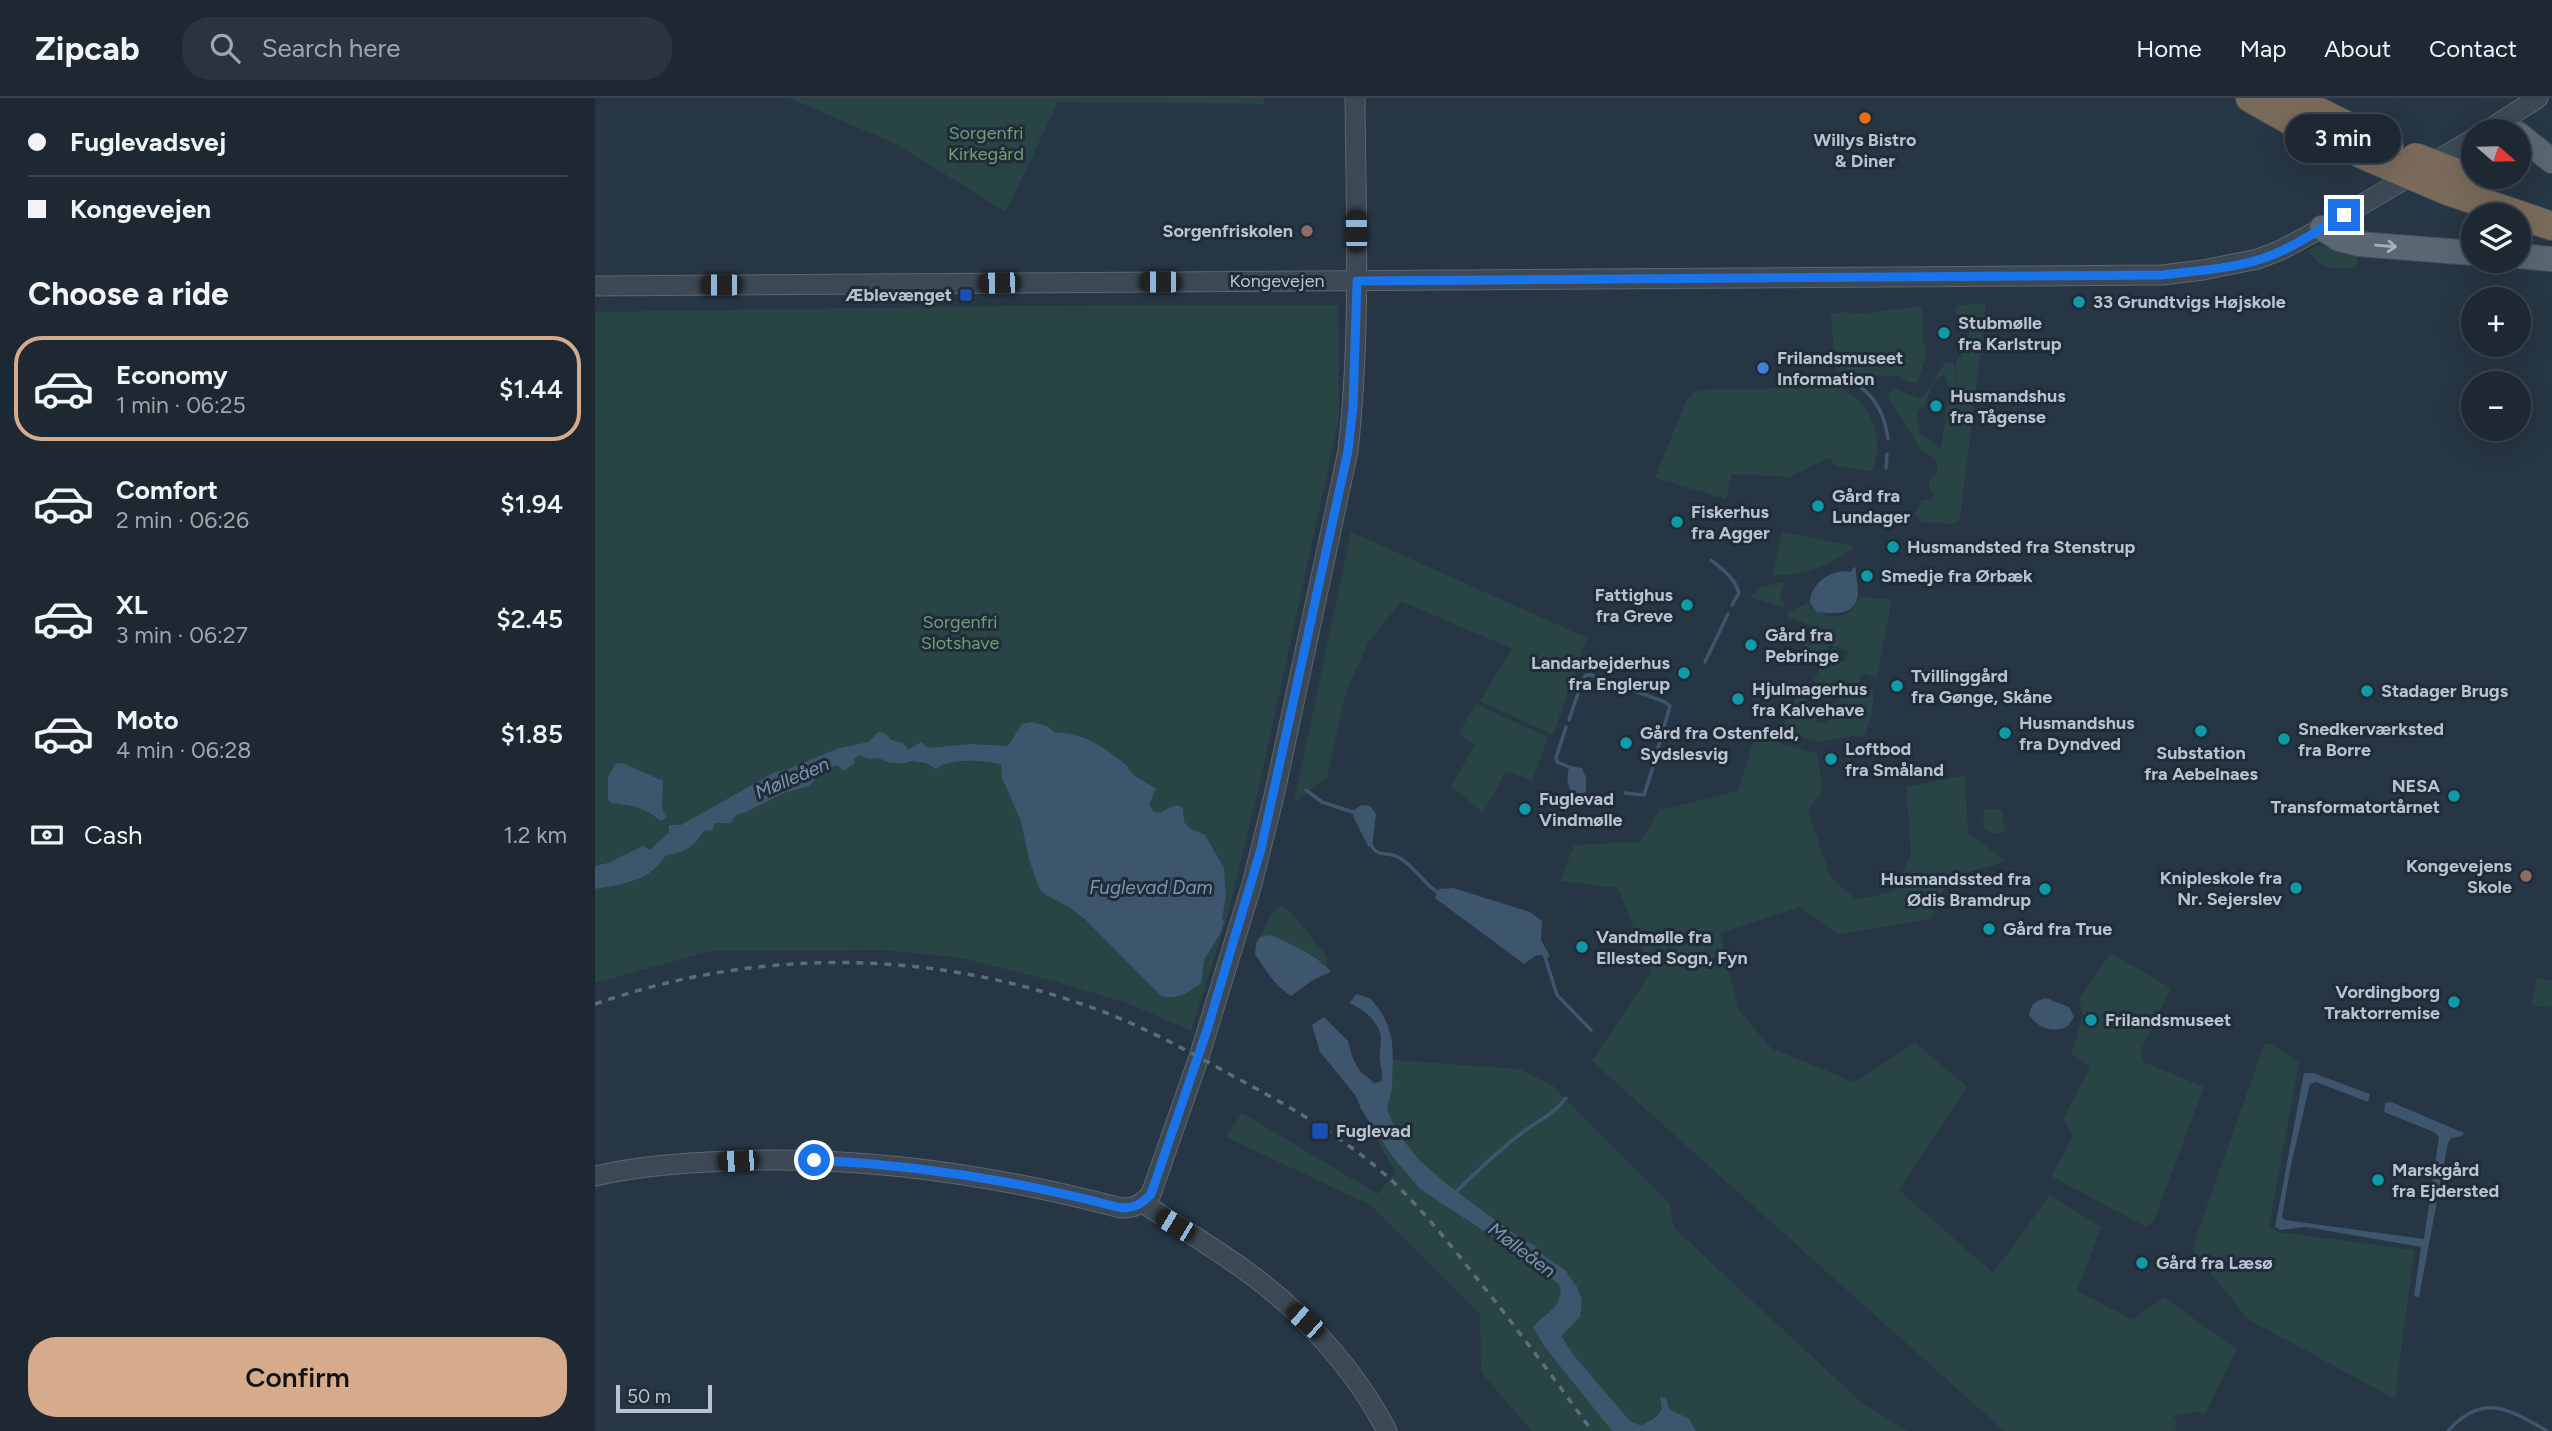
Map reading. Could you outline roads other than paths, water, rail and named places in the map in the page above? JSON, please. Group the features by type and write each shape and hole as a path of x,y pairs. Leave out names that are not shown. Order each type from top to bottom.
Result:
{"highway":[{"path":"2250,98 2291,121 2457,183 2552,226"},
{"path":"2292,98 2379,152"},
{"path":"2457,183 2552,206"}],"main road":[{"path":"2531,147 2552,161"},
{"path":"2322,228 2339,239 2359,244 2461,252"},
{"path":"2531,257 2552,259"}],"street":[{"path":"595,1176 660,1164 777,1159 879,1163 981,1177 1061,1192 1121,1208 1131,1208 1143,1203 1151,1194 1207,1030 1252,884 1274,796 1348,451 1353,407 1357,281 1355,98"},
{"path":"2516,119 2538,98"},
{"name":"Kongevejen","path":"595,286 2162,275 2258,260 2322,228 2461,146"},
{"path":"1143,1203 1249,1272 1305,1321 1334,1352 1387,1431"}],"water":[{"path":"1856,567 1858,590 1855,605 1839,613 1817,612 1810,603 1818,583 1837,572 1851,572"},
{"name":"Fuglevad Dam","path":"1031,722 1047,726 1055,733 1083,738 1125,764 1136,777 1156,789 1149,804 1154,812 1161,813 1178,805 1183,808 1184,822 1191,829 1205,835 1224,868 1224,922 1204,960 1201,983 1187,993 1173,997 1161,996 1087,921 1039,888 1029,859 1021,821 1002,778 1001,764 958,761 936,769 926,763 890,763 859,755 854,759 854,764 843,771 838,765 823,770 809,786 784,793 737,814 730,823 714,823 713,831 704,830 689,848 666,855 653,871 644,876 626,883 595,889 595,866 608,863 643,846 650,850 669,832 669,825 681,825 775,772 839,748 869,742 878,732 903,743 908,750 921,742 928,748 971,744 1008,746 1022,724"},
{"path":"623,763 663,781 662,808 666,817 661,821 643,810 608,800 608,777 615,764"},
{"path":"1570,766 1582,768 1586,778 1586,792 1581,795 1571,792 1568,782"},
{"path":"1362,805 1370,806 1376,814 1372,848 1368,846 1353,816 1355,809"},
{"path":"1453,888 1530,912 1542,921 1541,940 1550,956 1545,960 1542,955 1535,956 1524,964 1435,898 1439,889"},
{"path":"1270,935 1303,950 1331,972 1313,980 1291,996 1275,982 1255,954 1256,943 1260,937"},
{"name":"Mølleåen","path":"1357,994 1371,999 1388,1026 1393,1060 1392,1087 1387,1110 1397,1132 1419,1160 1449,1186 1520,1238 1536,1246 1540,1253 1565,1270 1582,1300 1580,1317 1561,1336 1575,1357 1630,1421 1641,1426 1656,1417 1662,1410 1660,1397 1666,1399 1669,1409 1689,1419 1696,1431 1612,1431 1544,1346 1533,1327 1556,1304 1561,1291 1559,1284 1420,1189 1393,1157 1361,1109 1356,1096 1320,1052 1312,1025 1324,1017 1348,1041 1360,1071 1374,1083 1380,1082 1380,1033 1370,1017 1349,1003"},
{"path":"2046,998 2069,1007 2074,1017 2068,1026 2047,1028 2029,1015 2034,1004"},
{"path":"2304,1073 2313,1073 2370,1094 2368,1102 2316,1082 2310,1084 2291,1165 2282,1217 2285,1220 2424,1239 2439,1137 2434,1132 2384,1112 2385,1103 2391,1102 2464,1133 2451,1138 2448,1143 2419,1297 2414,1296 2421,1247 2306,1227 2280,1230 2275,1227"}],"waterway":[{"path":"1858,385 1879,409 1888,439"},
{"path":"1886,468 1887,454"},
{"path":"1711,560 1728,574 1737,588 1739,593 1732,605"},
{"path":"1705,662 1728,614"},
{"path":"1569,720 1583,679 1586,675 1591,675 1670,706 1661,738"},
{"path":"1566,727 1556,758 1557,762 1569,767"},
{"path":"1654,761 1660,742"},
{"path":"1625,793 1644,795 1653,767"},
{"path":"1306,790 1322,802 1356,813"},
{"path":"1371,844 1379,853 1394,855 1404,861 1440,894"},
{"path":"1545,957 1557,995 1591,1030"},
{"path":"1454,1194 1502,1149 1550,1114 1566,1098"},
{"path":"2448,1431 2473,1411 2485,1408 2508,1411 2547,1431"}],"railway":[{"path":"595,1004 658,985 722,972 786,964 850,963 914,966 978,976 1041,991 1104,1012 1153,1033 1293,1109 1371,1162 1421,1211 1461,1259 1592,1431"}],"place":[{"name":"Willys Bistro & Diner","path":"1865,118"},
{"name":"Sorgenfriskolen","path":"1307,231"},
{"name":"Æblevænget","path":"966,295"},
{"name":"33 Grundtvigs Højskole","path":"2079,302"},
{"name":"Stubmølle fra Karlstrup","path":"1944,333"},
{"name":"Frilandsmuseet Information","path":"1763,368"},
{"name":"Husmandshus fra Tågense","path":"1936,406"},
{"name":"Gård fra Lundager","path":"1818,506"},
{"name":"Fiskerhus fra Agger","path":"1677,522"},
{"name":"Husmandsted fra Stenstrup","path":"1893,547"},
{"name":"Smedje fra Ørbæk","path":"1867,576"},
{"name":"Fattighus fra Greve","path":"1687,605"},
{"name":"Gård fra Pebringe","path":"1751,645"},
{"name":"Landarbejderhus fra Englerup","path":"1684,673"},
{"name":"Tvillinggård fra Gønge, Skåne","path":"1897,686"},
{"name":"Stadager Brugs","path":"2367,691"},
{"name":"Hjulmagerhus fra Kalvehave","path":"1738,699"},
{"name":"Substation fra Aebelnaes","path":"2201,731"},
{"name":"Husmandshus fra Dyndved","path":"2005,733"},
{"name":"Snedkerværksted fra Borre","path":"2284,739"},
{"name":"Gård fra Ostenfeld, Sydslesvig","path":"1626,743"},
{"name":"Loftbod fra Småland","path":"1831,759"},
{"name":"NESA Transformatortårnet","path":"2454,796"},
{"name":"Fuglevad Vindmølle","path":"1525,809"},
{"name":"Kongevejens Skole","path":"2526,876"},
{"name":"Knipleskole fra Nr. Sejerslev","path":"2296,888"},
{"name":"Husmandssted fra Ødis Bramdrup","path":"2045,889"},
{"name":"Gård fra True","path":"1989,929"},
{"name":"Vandmølle fra Ellested Sogn, Fyn","path":"1582,947"},
{"name":"Vordingborg Traktorremise","path":"2454,1002"},
{"name":"Frilandsmuseet","path":"2091,1020"},
{"name":"Fuglevad","path":"1320,1131"},
{"name":"Marskgård fra Ejdersted","path":"2378,1180"},
{"name":"Gård fra Læsø","path":"2142,1263"}],"park label":[{"name":"Sorgenfri Kirkegård","path":"986,143"},
{"name":"Sorgenfri Slotshave","path":"960,632"}]}
